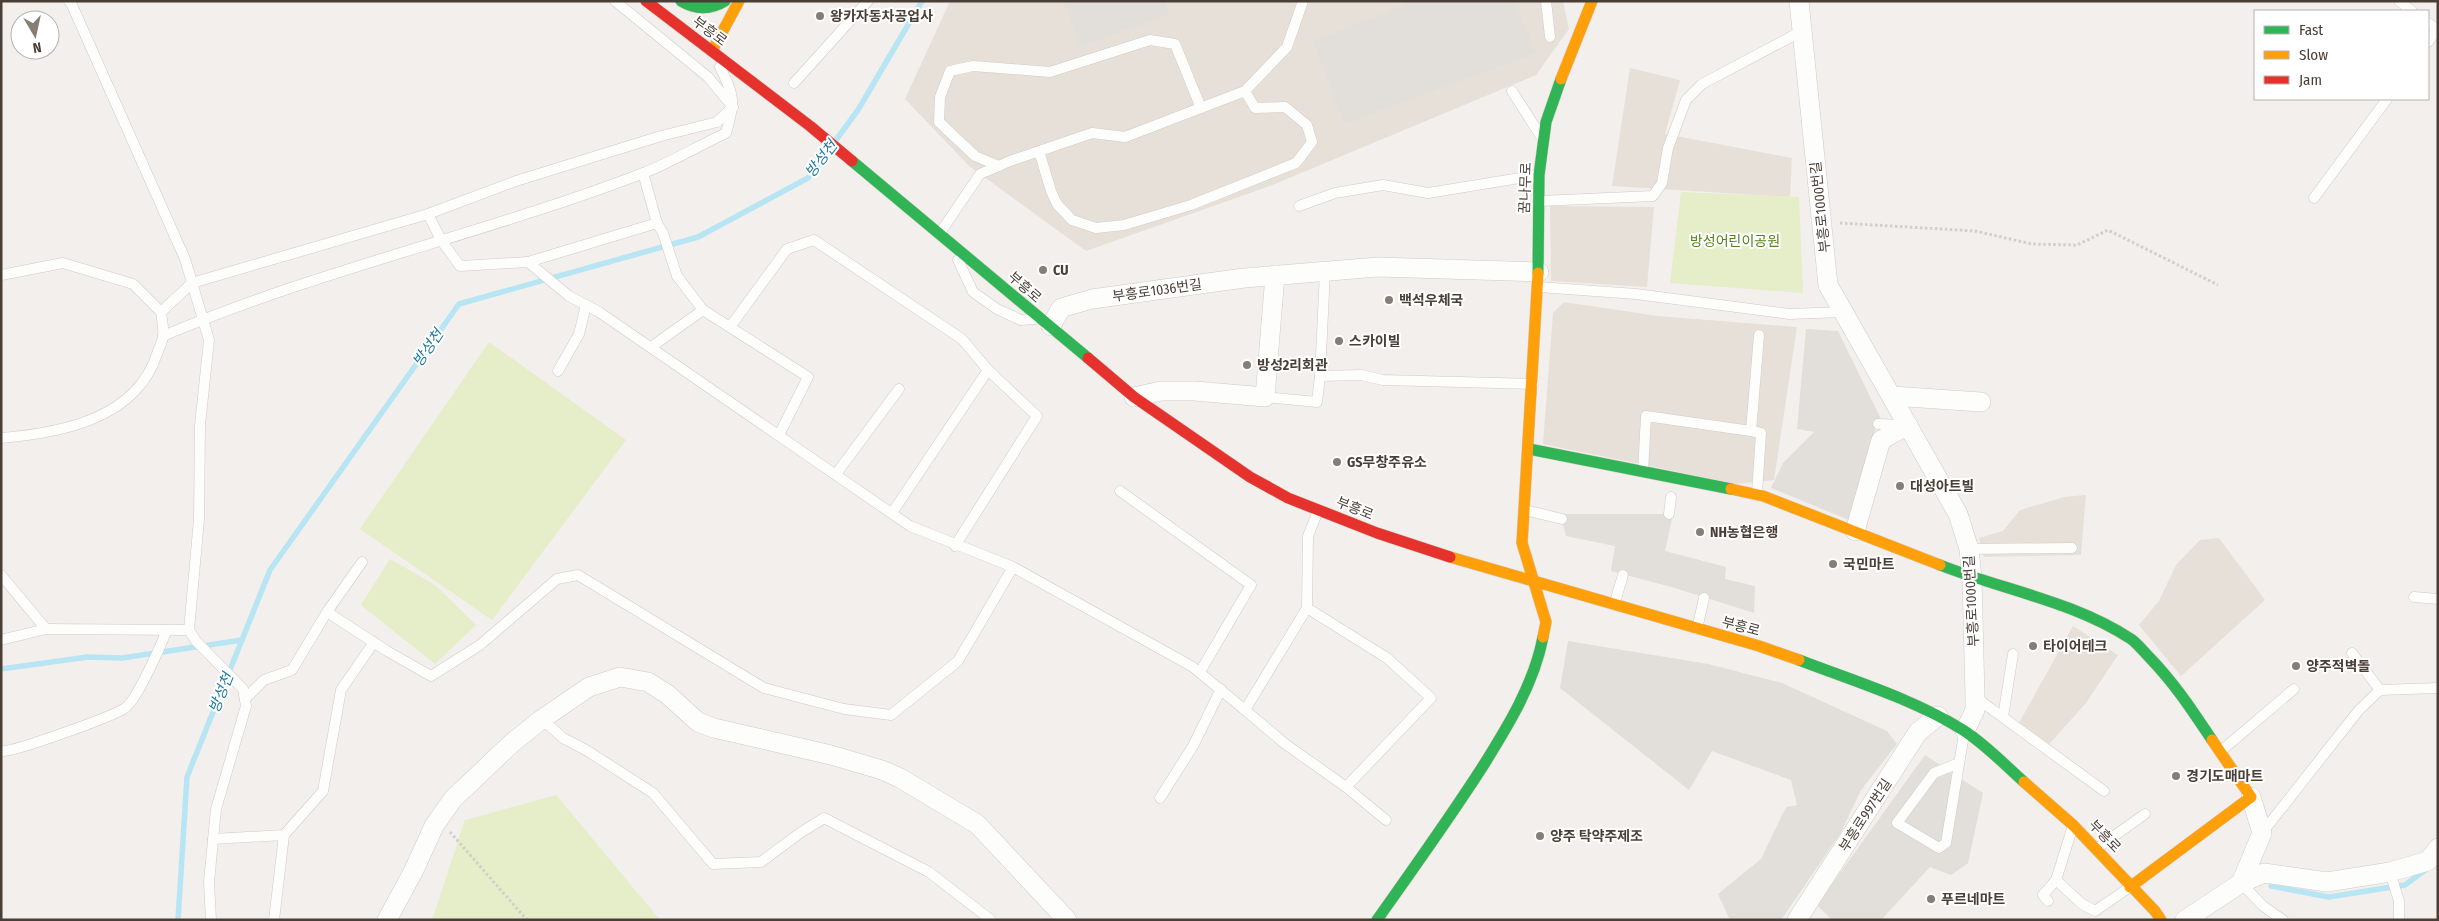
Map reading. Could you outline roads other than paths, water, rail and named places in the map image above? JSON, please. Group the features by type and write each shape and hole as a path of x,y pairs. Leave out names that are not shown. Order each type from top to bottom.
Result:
{"street":[{"name":"부흥로","path":"646,1 810,126 950,241 1134,397 1250,477 1288,498 1422,549 1613,606 1759,646 1895,696 1938,716 1965,731 2073,825 2130,887 2156,912 2161,920"},
{"path":"681,1 698,8 710,9 725,1"},
{"path":"712,51 739,1"},
{"name":"꿈나무로","path":"1377,920 1467,791 1529,686 1540,654 1546,622 1536,582 1522,542 1534,384 1539,175 1546,122 1592,1"},
{"name":"부흥로1000번길","path":"1799,1 1828,285 1958,514 1969,549 1972,578 1976,697 1975,710 1965,731"},
{"name":"부흥로1036번길","path":"1045,322 1061,308 1092,299 1275,275 1378,267 1538,279"},
{"path":"1134,397 1161,391 1195,391 1265,397 1275,275"},
{"path":"1892,396 1981,402"},
{"path":"1855,531 1866,474 1881,440 1908,425"},
{"path":"1529,449 1757,494 1972,578 2002,585 2080,612 2132,640 2174,683 2251,797 2262,833 2242,883"},
{"path":"387,920 439,819 453,799 512,743 542,719 589,687 620,677 648,682 667,694 698,722 706,725 882,770 900,778 977,824 1067,920"},
{"name":"부흥로997번길","path":"1797,920 1918,732 1938,716"},
{"path":"2130,887 2251,797"},
{"path":"2184,920 2242,883 2264,873 2327,882 2390,872 2428,861 2438,848"}],"lane":[{"path":"69,1 181,250 209,340 200,425 198,520 189,630 196,641 238,682 243,689 246,706 216,809 209,882 211,920"},
{"path":"615,1 708,77 734,107"},
{"path":"794,83 868,1"},
{"path":"940,233 980,174 1092,133 1125,137 1245,91 1287,47 1303,1"},
{"path":"1546,1 1550,38"},
{"path":"2399,1 2411,10"},
{"path":"2429,41 2437,29"},
{"path":"1539,201 1653,196 1662,183 1668,148 1686,100 1702,84 1802,31"},
{"path":"1000,166 975,156 939,122 940,97 950,72 973,66 1050,72 1150,40 1175,44 1201,108"},
{"path":"163,336 203,319 399,252 441,240 643,173 726,133 734,107 732,90 712,51"},
{"path":"1039,151 1051,191 1057,204 1072,220 1096,228 1124,225 1191,205 1296,163 1312,142 1307,125 1286,107 1255,108 1245,91"},
{"path":"1512,91 1526,115 1544,139"},
{"path":"2314,198 2386,100"},
{"path":"161,312 192,283 428,214 516,182 661,136 717,122 734,107"},
{"path":"643,173 656,223 663,233 677,276 703,310 808,377 779,435"},
{"path":"1299,206 1335,193 1383,185 1428,194 1539,175"},
{"path":"428,214 441,240 460,266 528,262 656,223"},
{"path":"730,327 786,249 814,240 962,339 988,370 1037,416 955,546"},
{"path":"950,241 973,292 997,309 1021,320 1045,322"},
{"path":"528,262 568,296 651,347 910,526 955,546 1012,567 1200,672 1284,743 1346,787 1386,820"},
{"path":"1,275 63,263 133,284 161,312 163,336 152,371 126,402 88,422 40,435 1,438"},
{"path":"1265,397 1317,402 1320,376 1324,271"},
{"path":"1538,279 1789,314 1844,312"},
{"path":"558,371 579,334 586,306"},
{"path":"651,347 703,310"},
{"path":"1751,431 1759,335"},
{"path":"892,513 988,370"},
{"path":"1320,376 1362,375 1383,380 1534,384"},
{"path":"836,474 899,389"},
{"path":"1643,472 1646,416 1751,431 1761,433 1757,494"},
{"path":"1878,424 1908,425"},
{"path":"1120,491 1251,585 1200,672"},
{"path":"1669,514 1671,497"},
{"path":"1245,710 1307,608 1308,536 1319,510"},
{"path":"1525,510 1562,519"},
{"path":"1969,549 2072,548"},
{"path":"245,699 264,680 292,670 327,612 362,562"},
{"path":"327,612 431,676 480,646 557,579 578,575 764,688 844,709 891,715 958,660 1012,567"},
{"path":"1,575 46,629"},
{"path":"1613,606 1623,575"},
{"path":"2414,597 2438,599"},
{"path":"1697,630 1704,598"},
{"path":"1307,608 1387,658 1431,698 1346,787"},
{"path":"1,640 46,629 189,630"},
{"path":"1,751 48,739 126,708 153,661 167,630"},
{"path":"274,920 284,835 323,791 341,690 374,642"},
{"path":"2352,653 2380,690"},
{"path":"2003,717 2014,654"},
{"path":"2262,833 2359,710 2380,690 2438,688"},
{"path":"2220,752 2294,689"},
{"path":"1160,798 1193,746 1221,690"},
{"path":"1976,697 2104,791"},
{"path":"542,719 563,738 586,750 653,793 714,864 761,862 824,818 929,872 991,920"},
{"path":"1959,763 1934,773 1897,823 1939,848 1946,842 1965,731"},
{"path":"2095,850 2145,814"},
{"path":"2048,901 2043,895 2056,880 2073,825"},
{"path":"213,839 284,835"},
{"path":"2390,872 2399,901 2399,920"},
{"path":"2056,880 2092,915 2130,887"},
{"path":"2242,883 2263,906 2283,920"}],"waterway":[{"name":"방성천","path":"836,140 858,110 922,1"},
{"name":"방성천","path":"178,920 187,777 270,570 459,304 698,237 808,178 828,151"},
{"path":"1,669 88,657 122,658 242,640"},
{"path":"2271,886 2329,897 2405,885 2428,868"}],"place":[{"name":"왕카자동차공업사","path":"820,16"},
{"name":"CU","path":"1043,270"},
{"name":"백석우체국","path":"1389,300"},
{"name":"스카이빌","path":"1339,341"},
{"name":"방성2리회관","path":"1247,365"},
{"name":"GS무창주유소","path":"1337,462"},
{"name":"대성아트빌","path":"1900,486"},
{"name":"NH농협은행","path":"1700,532"},
{"name":"국민마트","path":"1833,564"},
{"name":"타이어테크","path":"2033,646"},
{"name":"양주적벽돌","path":"2296,666"},
{"name":"경기도매마트","path":"2176,776"},
{"name":"양주 탁약주제조","path":"1540,836"},
{"name":"푸르네마트","path":"1931,899"}],"park label":[{"name":"방성어린이공원","path":"1735,241"}]}
